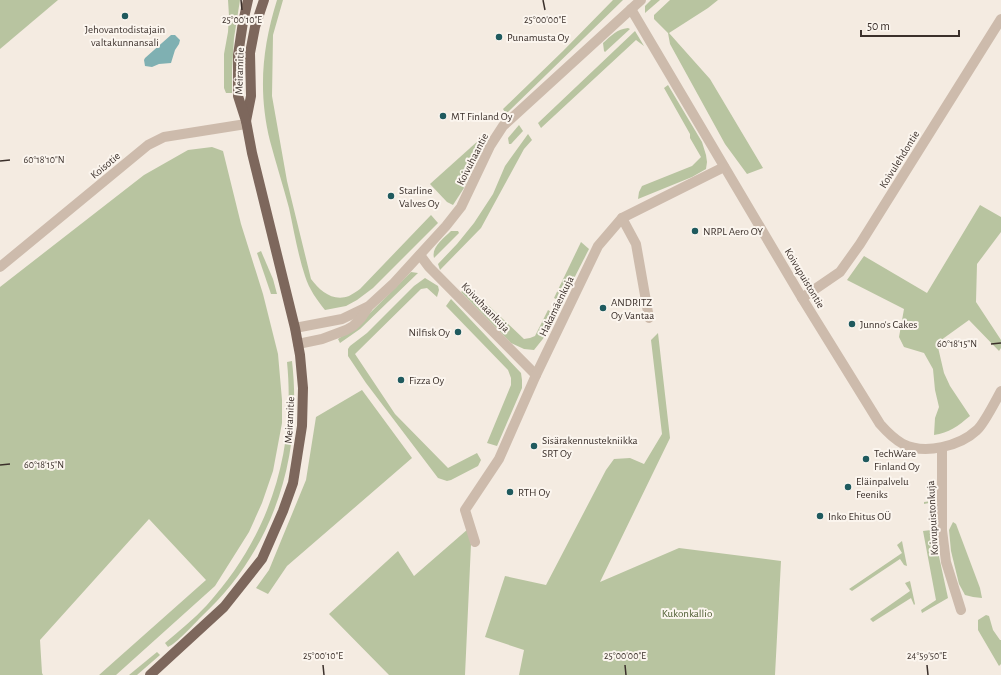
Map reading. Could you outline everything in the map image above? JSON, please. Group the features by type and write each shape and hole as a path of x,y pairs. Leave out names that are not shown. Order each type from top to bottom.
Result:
{"main road":[{"name":"Meiramitie","path":"150,675 224,608 262,559 283,511 293,483 298,454 302,426 303,388 296,328 252,153 246,122 238,96 238,55 248,0"},
{"name":"Meiramitie","path":"246,122 251,96 250,53 255,27 264,0"}],"street":[{"name":"Koivuhaantie","path":"298,344 322,339 346,330 353,326 361,318 369,306 393,284 420,255 461,207 490,146 503,126 641,0"},
{"name":"Koivupuistontie","path":"631,9 802,298 880,424 892,437 904,445 922,450 942,448 960,441 978,430 1001,391"},
{"name":"Koivulehdontie","path":"802,298 840,272 856,250 1001,19"},
{"name":"Koisotie","path":"0,267 148,145 164,137 246,122"},
{"name":"Hakamäenkuja","path":"475,542 465,510 499,459 536,375 598,246 622,218 724,167"},
{"path":"622,218 636,244 649,318"},
{"name":"Koivuhaankuja","path":"420,255 429,267 536,375"},
{"name":"Koivuhaantie","path":"296,328 342,319 369,306"},
{"name":"Koivupuistonkuja","path":"942,448 943,538 946,562 962,610"}],"green space":[{"path":"0,0 58,0 0,49"},
{"path":"228,0 240,0 234,38 232,93 226,93 224,88 224,54 229,16"},
{"path":"277,0 283,0 273,35 272,96 287,181 311,279 318,288 327,294 338,298 349,296 360,289 431,215 438,223 373,288 346,306 325,310 314,294 305,276 289,208 266,123 263,70 268,35"},
{"path":"613,0 623,0 506,114 503,109"},
{"path":"651,0 660,0 645,13 645,6"},
{"path":"670,0 718,0 669,33 710,79 763,168 747,174 725,144 670,44 668,33 654,19 654,15"},
{"path":"628,28 630,29 605,52 604,51 603,43 617,31"},
{"path":"635,31 644,46 636,40 541,128 538,123"},
{"path":"668,85 702,142 706,155 706,169 692,177 638,199 642,186 692,166 701,157 664,88"},
{"path":"519,125 523,131 511,144 509,144 508,138"},
{"path":"528,134 532,140 524,149 481,228 440,270 438,264 474,223 493,194 505,166"},
{"path":"479,140 483,145 464,188 453,205 447,202 430,184"},
{"path":"212,147 223,151 241,224 263,294 278,354 282,400 282,423 273,471 262,503 249,532 215,586 116,675 99,675 206,580 149,519 40,640 43,675 0,675 0,287 144,175 188,150"},
{"path":"980,205 1001,217 1001,232 977,264 976,302 1001,340 1001,348 999,351 969,320 937,343 944,373 950,386 970,416 944,433 934,435 935,418 939,407 935,390 933,369 924,353 904,347 899,337 904,309 847,280 864,256 927,293"},
{"path":"451,231 458,231 459,233 434,258 434,250 436,246"},
{"path":"581,242 589,249 562,302 554,298"},
{"path":"261,251 273,279 277,294 271,294 257,253"},
{"path":"411,272 418,273 360,329 340,343 338,339 356,327"},
{"path":"425,278 438,286 439,290 437,297 427,288 421,289 355,354 395,414 448,468 477,453 481,460 478,466 447,481 438,478 366,383 348,356 348,349 350,346 367,333 414,286"},
{"path":"466,287 485,306 487,304 524,339 535,336 548,310 556,315 546,335 534,350 524,349 511,343 461,292"},
{"path":"451,299 521,373 522,388 497,446 487,443 511,385 511,378 508,370 446,306"},
{"name":"Kukonkallio","path":"658,333 670,438 600,582 679,548 781,561 775,675 519,675 524,650 485,637 505,576 546,585 606,470 614,459 630,458 644,464 662,434 651,340"},
{"path":"292,361 294,397 293,432 287,467 278,500 264,532 247,563 226,591 185,634 168,647 165,643 207,605 229,579 247,551 262,522 274,492 282,461 287,428 289,395 287,362"},
{"path":"362,390 412,458 287,566 268,594 256,588 269,570 306,480 316,417"},
{"path":"932,501 935,538 948,598 922,613 921,610 936,600 923,531 931,530 929,503 924,504 924,502"},
{"path":"953,522 956,524 980,588 982,598 965,595 959,584 951,551 949,530"},
{"path":"468,529 471,544 465,675 389,675 329,614 398,551 414,576"},
{"path":"902,541 907,566 904,565 900,559 852,591 849,589 902,553 897,545"},
{"path":"910,581 915,604 914,605 911,598 873,622 870,619 910,591 905,583"},
{"path":"986,615 989,616 993,630 1001,640 1001,664 999,666 978,630 978,620"},
{"path":"157,652 160,655 137,675 129,675"}],"water":[{"path":"171,35 175,35 180,40 171,63 159,64 152,67 145,66 145,58"}],"place":[{"name":"Jehovantodistajain valtakunnansali","path":"125,16"},
{"name":"Punamusta Oy","path":"499,37"},
{"name":"MT Finland Oy","path":"443,116"},
{"name":"Starline Valves Oy","path":"391,196"},
{"name":"NRPL Aero OY","path":"695,231"},
{"name":"ANDRITZ Oy Vantaa","path":"603,308"},
{"name":"Junno's Cakes","path":"852,324"},
{"name":"Nilfisk Oy","path":"458,332"},
{"name":"Fizza Oy","path":"401,380"},
{"name":"Sisärakennustekniikka SRT Oy","path":"534,446"},
{"name":"TechWare Finland Oy","path":"866,459"},
{"name":"Eläinpalvelu Feeniks","path":"848,487"},
{"name":"RTH Oy","path":"510,492"},
{"name":"Inko Ehitus OÜ","path":"820,516"}]}
